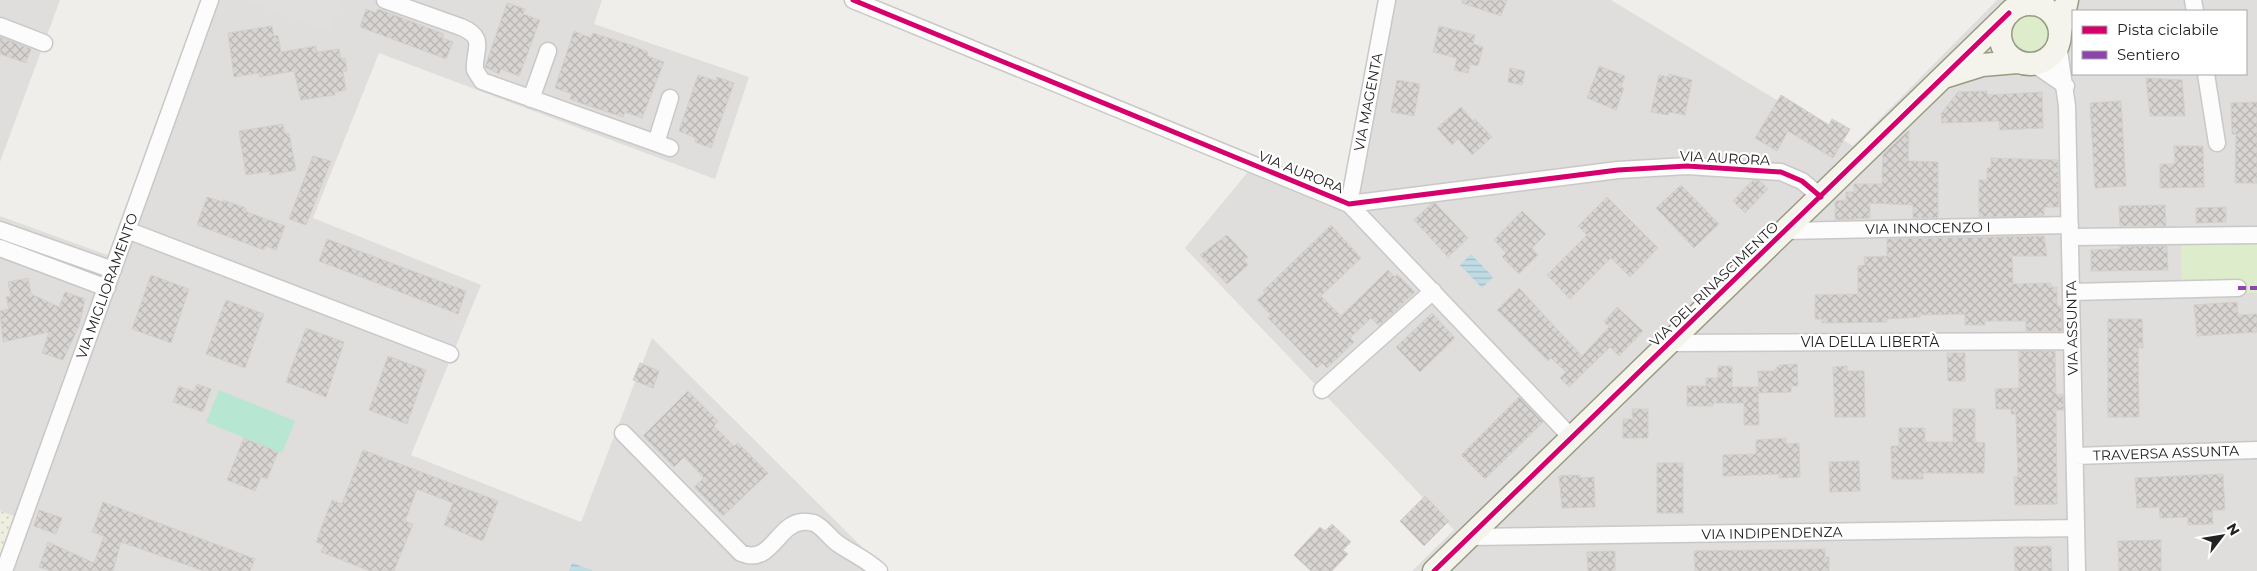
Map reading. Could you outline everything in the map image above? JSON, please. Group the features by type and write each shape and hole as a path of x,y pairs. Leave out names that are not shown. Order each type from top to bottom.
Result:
{"street":[{"name":"VIA MIGLIORAMENTO","path":"4,571 210,0"},
{"path":"385,0 468,30 474,36 478,45 474,65 479,78 531,99 663,145 670,98"},
{"name":"VIA AURORA","path":"853,0 1349,204 1618,170 1687,166 1781,172 1802,181 1821,197"},
{"name":"VIA MAGENTA","path":"1349,204 1387,0"},
{"path":"2025,63 2047,59 2059,38 2067,0"},
{"path":"2059,38 2055,18 2045,8 2031,4 2017,7 2002,23 2000,40 2008,55 2066,86"},
{"name":"VIA DEL RINASCIMENTO","path":"1434,571 1821,197 1939,80 2017,7"},
{"path":"0,26 44,43"},
{"name":"VIA ASSUNTA","path":"2059,38 2066,86 2077,571"},
{"path":"531,99 548,51"},
{"name":"VIA DEL RINASCIMENTO","path":"1939,80 1982,65 2025,63"},
{"path":"2206,75 2217,143"},
{"path":"1349,204 1571,437"},
{"path":"0,230 113,270"},
{"path":"127,230 450,354"},
{"name":"VIA INNOCENZO I","path":"1786,231 2070,231 2257,235"},
{"path":"0,248 107,288"},
{"path":"2071,292 2238,288"},
{"path":"1322,390 1433,291"},
{"name":"VIA DELLA LIBERTÀ","path":"1668,343 2072,340"},
{"path":"623,433 742,553 752,556 762,553 793,525 808,522 819,526 838,543 865,559 879,571"},
{"name":"TRAVERSA ASSUNTA","path":"2075,456 2257,450"},
{"name":"VIA INDIPENDENZA","path":"1469,537 2076,528"}],"shaded area":[{"path":"0,0 60,0 0,162"},
{"path":"203,0 602,0 594,24 749,77 715,179 379,53 313,218 481,285 411,455 581,522 652,338 875,560 864,571 0,571 0,216 110,256"},
{"path":"244,0 341,0 330,31"},
{"path":"1380,0 1611,0 1853,146 1997,0 2257,0 2257,571 1412,571 1454,530 1185,248 1257,161 1343,196"}],"green space":[{"path":"2031,15 2038,16 2044,20 2048,26 2048,40 2044,46 2038,50 2031,51 2024,50 2018,46 2014,40 2013,33 2014,26 2018,20 2024,16"},
{"path":"2257,242 2257,293 2182,294 2181,244"},
{"path":"219,390 295,421 282,453 206,422"},
{"path":"0,511 16,517 0,561"}],"water":[{"path":"1471,254 1493,277 1482,288 1460,265"},
{"path":"572,563 592,570 592,571 569,571"}],"building":[{"path":"1462,0 1507,0 1501,16 1462,3"},
{"path":"507,3 525,9 523,14 540,20 519,76 501,69 499,74 485,67"},
{"path":"366,9 376,13 378,9 444,34 442,38 453,42 446,59 360,27"},
{"path":"272,26 274,36 278,35 281,52 316,46 317,52 339,49 341,59 345,58 347,71 343,72 346,90 335,92 335,95 301,100 294,71 259,77 259,73 234,77 228,33"},
{"path":"1439,26 1475,35 1473,44 1483,47 1478,66 1470,64 1468,73 1454,70 1457,58 1433,52"},
{"path":"574,31 591,38 593,33 631,45 648,52 647,56 664,62 642,118 625,112 623,117 586,105 570,99 572,94 555,88"},
{"path":"0,37 31,49 26,63 0,54"},
{"path":"1599,66 1625,76 1621,87 1624,88 1616,110 1587,98"},
{"path":"1510,68 1525,71 1522,85 1508,82"},
{"path":"1669,74 1692,80 1685,115 1669,112 1668,115 1651,112 1659,75 1668,77"},
{"path":"698,75 716,81 717,77 734,83 711,148 695,142 696,138 679,131"},
{"path":"2146,78 2182,80 2185,116 2150,116"},
{"path":"1397,80 1420,84 1414,116 1391,112"},
{"path":"1987,91 1987,95 2042,92 2043,128 2000,130 1999,121 1942,123 1941,114 1958,92"},
{"path":"1781,95 1829,125 1832,119 1850,129 1833,158 1788,131 1777,151 1755,138"},
{"path":"2121,101 2126,186 2095,188 2090,103"},
{"path":"2257,102 2257,183 2235,183 2236,134 2232,134 2231,103"},
{"path":"1461,107 1473,121 1475,119 1492,137 1472,155 1458,139 1452,145 1437,128"},
{"path":"283,124 285,134 289,133 296,170 270,175 270,171 246,175 239,131"},
{"path":"1909,130 1908,161 1938,162 1938,218 1913,218 1913,205 1870,203 1870,218 1835,220 1835,201 1846,200 1846,192 1854,192 1854,184 1882,184 1883,154"},
{"path":"2174,146 2203,146 2204,187 2160,188 2160,164 2175,164"},
{"path":"313,156 331,161 306,225 289,219"},
{"path":"1991,158 2058,160 2059,207 2044,207 2044,216 1979,217 1979,180 1987,180 1987,168 1991,168"},
{"path":"1753,180 1760,181 1768,189 1745,213 1733,201"},
{"path":"1681,185 1719,224 1694,248 1656,208"},
{"path":"207,197 246,208 245,211 285,226 276,250 266,246 264,250 197,225"},
{"path":"1607,197 1658,248 1630,277 1611,258 1570,299 1547,275 1587,235 1578,226"},
{"path":"1435,203 1468,238 1448,257 1414,220 1431,204"},
{"path":"2165,205 2166,226 2120,226 2119,206"},
{"path":"2226,207 2226,222 2196,223 2196,208"},
{"path":"1522,211 1546,234 1532,248 1538,255 1519,274 1502,257 1506,253 1494,240"},
{"path":"1331,225 1361,258 1321,296 1341,316 1388,270 1395,277 1397,274 1415,292 1379,326 1371,318 1350,338 1354,342 1327,368 1322,363 1317,368 1268,318 1271,315 1257,300 1265,293 1263,291"},
{"path":"1227,235 1248,257 1244,260 1248,265 1227,284 1200,255"},
{"path":"2044,236 2047,256 2012,256 2013,284 2051,283 2051,287 2057,287 2057,306 2061,306 2062,331 2026,331 2026,321 1985,321 1985,325 1965,325 1965,314 1920,315 1920,317 1887,319 1887,322 1822,323 1822,319 1815,319 1815,295 1858,294 1858,266 1865,265 1864,257 1887,256 1887,239"},
{"path":"327,239 466,291 458,314 319,261"},
{"path":"2120,246 2167,246 2168,270 2091,271 2091,250 2120,249"},
{"path":"151,275 189,289 171,343 132,329"},
{"path":"28,278 31,294 59,307 65,292 85,299 79,326 63,360 42,353 49,332 3,342 0,311 9,309 6,297 11,296 8,282"},
{"path":"1519,288 1582,356 1609,327 1604,322 1617,307 1643,331 1619,356 1610,347 1569,387 1560,378 1566,372 1551,358 1548,361 1497,310"},
{"path":"226,300 264,314 245,368 206,354"},
{"path":"2237,302 2238,315 2257,314 2257,332 2197,336 2194,305"},
{"path":"1432,313 1455,338 1420,372 1396,347"},
{"path":"2108,319 2142,319 2143,348 2138,348 2139,417 2108,417"},
{"path":"306,328 344,342 326,397 286,382"},
{"path":"2019,351 2055,351 2056,395 2063,394 2064,410 2056,410 2057,504 2015,505 2014,477 2018,477 2016,414 2011,414 2011,409 1996,409 1995,389 2019,388"},
{"path":"1947,353 1965,353 1965,381 1948,381"},
{"path":"388,356 426,370 407,424 369,410"},
{"path":"640,363 659,371 653,388 633,380"},
{"path":"1797,364 1798,386 1791,386 1791,392 1759,393 1758,371 1774,371 1779,365"},
{"path":"1718,366 1732,366 1732,387 1758,387 1759,425 1744,425 1744,403 1713,403 1713,406 1687,406 1687,386 1706,386 1706,378 1718,378"},
{"path":"1847,366 1847,371 1864,371 1865,417 1835,417 1833,367"},
{"path":"197,384 211,389 203,412 173,402 179,386 194,392"},
{"path":"688,391 718,421 714,426 734,446 738,443 768,473 723,516 694,487 704,478 684,457 674,467 643,436"},
{"path":"1519,397 1543,422 1485,479 1461,455"},
{"path":"1632,409 1648,409 1648,438 1623,438 1623,419 1633,419"},
{"path":"1953,409 1975,409 1975,442 1985,443 1984,473 1923,473 1923,479 1892,479 1891,446 1899,446 1899,428 1925,428 1925,442 1953,442"},
{"path":"244,438 278,452 267,479 261,477 255,491 227,480"},
{"path":"1786,438 1786,444 1799,443 1800,477 1779,478 1779,474 1723,476 1723,455 1756,454 1756,440"},
{"path":"363,450 498,501 483,541 444,525 453,503 417,489 405,521 413,524 394,571 370,571 321,552 324,545 316,542 332,500 342,504"},
{"path":"1859,461 1860,491 1830,492 1829,462"},
{"path":"1657,463 1683,463 1683,513 1657,513"},
{"path":"2223,474 2225,510 2212,510 2213,524 2188,525 2188,517 2160,518 2159,507 2137,508 2135,478"},
{"path":"1580,475 1580,478 1594,477 1595,507 1562,508 1559,476"},
{"path":"1425,496 1449,521 1424,546 1400,521"},
{"path":"103,502 255,559 250,571 204,571 121,542 113,571 51,571 39,567 48,542 94,563 104,536 92,532"},
{"path":"39,510 62,518 56,534 34,526"},
{"path":"1332,524 1351,542 1343,550 1348,554 1332,571 1311,571 1294,555 1320,527 1325,531"},
{"path":"2161,540 2161,571 2119,571 2118,541"},
{"path":"2051,546 2052,571 2015,571 2014,547"},
{"path":"1825,549 1825,557 1829,557 1829,571 1695,571 1694,551"},
{"path":"1615,551 1615,571 1588,571 1587,552"}],"marked path":[{"path":"2238,288 2257,288"}],"cycle path":[{"path":"853,0 1349,204 1618,170 1687,166 1781,172 1802,181 1821,197"},
{"path":"1434,571 2009,13"}]}
